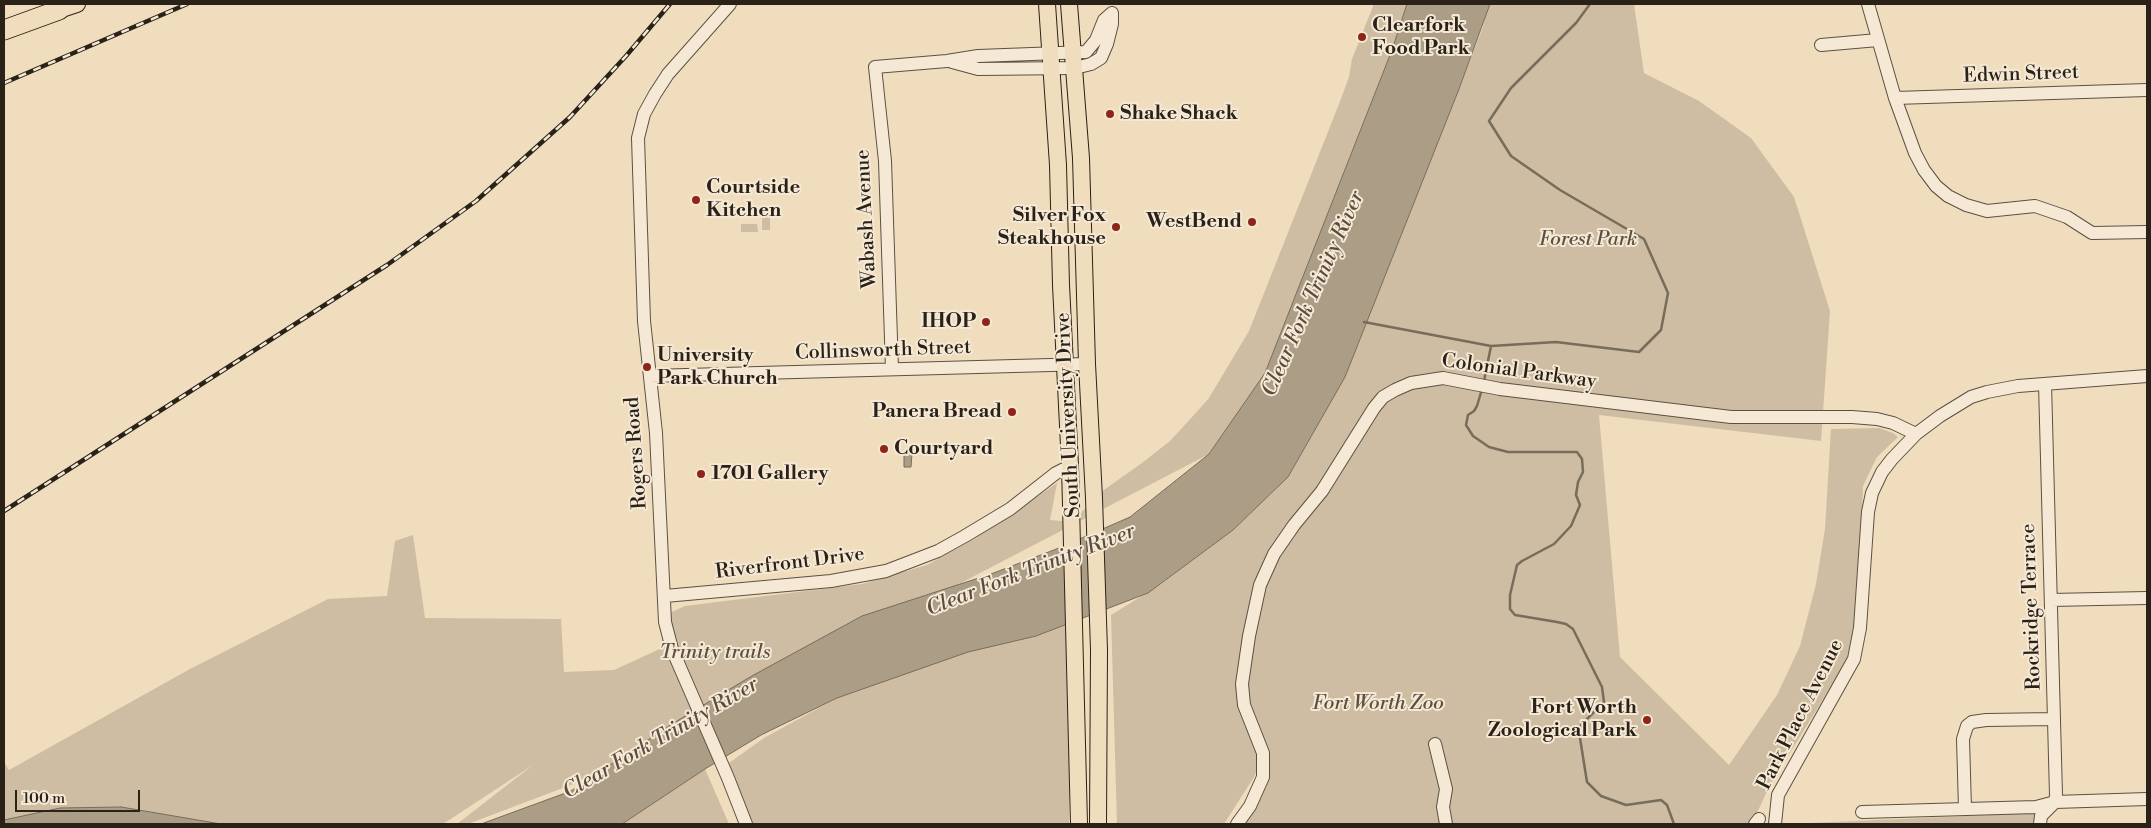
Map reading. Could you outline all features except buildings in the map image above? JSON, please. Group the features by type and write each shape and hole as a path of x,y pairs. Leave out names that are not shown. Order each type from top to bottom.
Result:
{"highway":[{"path":"4,30 64,6"}],"main road":[{"name":"South University Drive","path":"1048,4 1070,466 1079,824"},
{"name":"South University Drive","path":"1069,4 1081,158 1087,364 1094,503 1099,650 1098,824"},
{"path":"1070,466 1081,465 1088,475 1094,503"}],"street":[{"name":"Rogers Road","path":"730,4 668,74 648,104 640,128 644,321 656,433 665,622 672,650 746,824"},
{"path":"1868,4 1896,98 1915,153 1924,170 1936,186 1948,196 1966,205 1987,211 2035,206 2067,217 2092,233 2147,232"},
{"path":"1112,13 1112,24 1101,58 1091,64 1075,68 1052,61 1072,52 1086,52 1090,49 1104,20 1112,13"},
{"path":"1821,45 1878,40"},
{"name":"Wabash Avenue","path":"892,369 885,161 875,67 947,61 978,70 1052,61"},
{"name":"Edwin Street","path":"1896,98 2147,90"},
{"name":"Collinsworth Street","path":"650,376 1087,364"},
{"name":"Park Place Avenue","path":"1775,824 1778,795 1854,659 1860,628 1868,512 1872,493 1882,472 1916,434 1970,397 2018,386 2147,376"},
{"name":"Colonial Parkway","path":"1237,824 1250,806 1262,777 1263,753 1244,705 1242,684 1249,636 1260,584 1274,554 1294,525 1322,491 1374,408 1384,397 1411,383 1435,378 1453,379 1500,389 1731,417 1852,417 1877,419 1893,423 1916,434"},
{"name":"Rockridge Terrace","path":"2045,384 2055,802"},
{"name":"Riverfront Drive","path":"664,596 831,582 886,571 938,551 965,536 1010,509 1056,473 1070,466"},
{"path":"2051,600 2147,598"},
{"path":"1965,809 1963,739 1967,726 1972,722 1986,720 2054,719"},
{"path":"1436,744 1446,789 1443,807 1446,824"},
{"path":"1862,812 2036,808 2055,802 2147,798"},
{"path":"2040,824 2041,816 2055,802"}],"green space":[{"name":"Trinity trails","path":"1374,4 1407,4 1392,50 1265,373 1209,454 576,783 468,824 457,824 533,765 443,824 4,824 4,762 9,770 190,669 328,599 387,596 395,541 413,535 425,618 561,619 564,672 614,670 664,647 658,618 685,606 862,584 927,565 976,538 1057,483 1050,520 1072,522 1101,492 1170,441 1209,398 1249,331 1339,104 1349,77 1352,59"},
{"name":"Forest Park","path":"1488,4 1634,4 1644,73 1699,101 1751,138 1794,197 1830,311 1821,441 1599,415 1620,657 1729,765 1777,695 1800,646 1816,584 1825,529 1831,429 1879,428 1898,437 1877,457 1863,486 1858,615 1852,653 1770,785 1756,815 1764,824 1243,824 1266,751 1254,777 1224,824 1117,824 1111,615 1158,586 1233,530 1288,477 1345,377 1483,27"},
{"path":"762,213 770,213 770,230 762,230"},
{"path":"741,224 757,224 758,232 741,232"},
{"path":"1069,623 1069,824 752,824 729,763 764,738 837,698 967,649 1036,636"},
{"path":"705,769 729,824 622,824"},
{"path":"2034,813 2037,817 2037,824 1787,824"}],"water":[{"name":"Clear Fork Trinity River","path":"1407,4 1490,4 1459,89 1345,377 1288,477 1233,530 1148,593 1036,636 968,652 837,698 761,735 705,769 622,824 481,824 571,791 672,724 750,677 862,616 991,574 1059,548 1130,517 1209,454 1265,373 1392,50"},
{"path":"904,453 912,453 911,467 904,467"},
{"path":"121,807 221,824 4,824 4,820 60,808"}],"waterway":[{"path":"1491,346 1556,342 1639,352 1661,330 1668,293 1644,239 1560,190 1511,156 1489,121 1511,88 1576,23 1590,4"},
{"path":"1364,322 1491,346 1484,381"},
{"path":"1482,389 1477,406 1468,415 1466,425 1473,436 1489,447 1508,452 1577,452 1582,459 1583,472 1578,482 1576,495 1580,505 1571,526 1554,544 1517,565 1510,595 1510,609 1515,615 1566,624 1573,629 1602,687 1604,702 1581,725 1580,738 1587,782 1601,796 1626,805 1661,800 1667,805 1674,824"}],"railway":[{"path":"4,83 187,4"},
{"path":"4,511 387,265 476,201 570,117 626,56 670,4"}],"place":[{"name":"Clearfork Food Park","path":"1362,37"},
{"name":"Shake Shack","path":"1110,114"},
{"name":"Courtside Kitchen","path":"696,200"},
{"name":"WestBend","path":"1252,222"},
{"name":"Silver Fox Steakhouse","path":"1116,227"},
{"name":"IHOP","path":"986,322"},
{"name":"University Park Church","path":"647,367"},
{"name":"Panera Bread","path":"1012,412"},
{"name":"Courtyard","path":"884,449"},
{"name":"1701 Gallery","path":"701,474"},
{"name":"Fort Worth Zoological Park","path":"1647,720"}],"park label":[{"name":"Fort Worth Zoo","path":"1378,704"}]}
